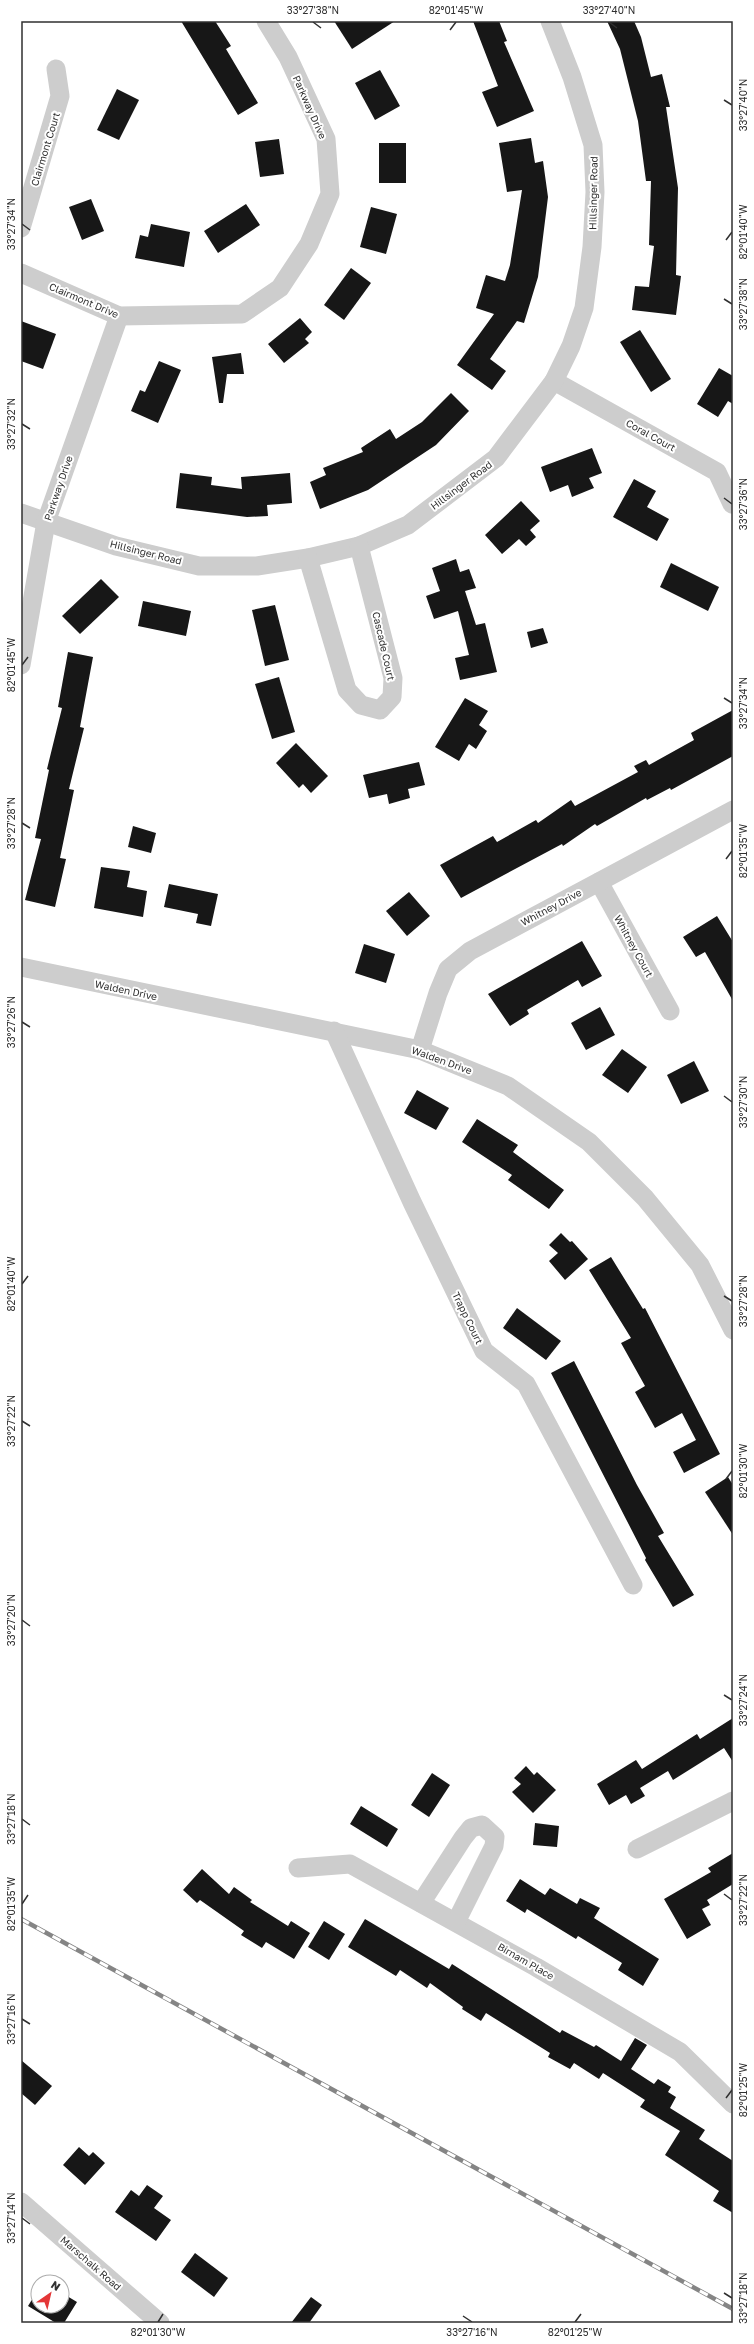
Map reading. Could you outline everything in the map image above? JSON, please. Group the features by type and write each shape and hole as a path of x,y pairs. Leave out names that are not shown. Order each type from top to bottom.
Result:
{"street":[{"name":"Parkway Drive","path":"173,316 242,314 280,288 309,244 330,194 326,139 288,57 266,21"},
{"name":"Hillsinger Road","path":"21,513 116,546 199,566 257,566 308,558 359,546 408,525 496,458 554,381 571,346 584,308 592,247 595,192 593,145 572,77 550,21"},
{"name":"Clairmont Court","path":"21,228 60,96 56,69"},
{"name":"Clairmont Drive","path":"21,273 119,316 173,316"},
{"name":"Parkway Drive","path":"21,665 46,522 119,316"},
{"name":"Coral Court","path":"554,381 717,472 732,504"},
{"name":"Cascade Court","path":"308,558 347,690 361,705 380,710 392,697 393,678 359,546"},
{"name":"Whitney Drive","path":"420,1050 438,993 448,970 470,951 733,810"},
{"name":"Whitney Court","path":"599,882 670,1011"},
{"name":"Walden Drive","path":"21,967 420,1050 508,1086 589,1142 645,1198 700,1265 733,1330"},
{"name":"Trapp Court","path":"334,1031 415,1209 484,1352 526,1384 633,1585"},
{"path":"637,1849 733,1801"},
{"path":"421,1903 463,1838 471,1828 482,1825 495,1837 494,1846 456,1922"},
{"name":"Birnam Place","path":"298,1868 350,1864 631,2021 680,2052 733,2104"},
{"name":"Marschalk Road","path":"21,2202 160,2323"}],"building":[{"path":"181,21 215,21 231,46 226,49 258,103 238,115"},
{"path":"334,21 395,21 352,49"},
{"path":"473,21 499,21 507,41 504,42 534,111 497,127 482,92 498,86"},
{"path":"607,21 634,21 641,37 651,77 662,74 670,107 666,107 678,188 676,275 681,276 676,315 632,310 635,286 649,287 654,246 649,245 651,181 646,181 638,121 620,49"},
{"path":"380,70 400,106 375,120 355,83"},
{"path":"117,89 139,100 119,140 97,130"},
{"path":"531,138 535,163 543,161 548,197 538,277 524,323 517,321 490,359 506,371 492,390 457,365 494,314 476,308 486,275 505,281 510,265 522,190 507,192 499,143"},
{"path":"279,139 284,174 260,177 255,142"},
{"path":"379,143 406,143 406,183 379,183"},
{"path":"91,199 104,231 82,240 69,207"},
{"path":"246,204 260,225 218,253 204,231"},
{"path":"371,207 397,214 386,254 360,247"},
{"path":"151,224 190,232 184,267 135,258 140,235 148,237"},
{"path":"351,268 371,283 344,320 324,305"},
{"path":"300,318 312,332 305,339 309,343 284,363 268,344"},
{"path":"21,321 56,334 43,369 21,361"},
{"path":"640,330 671,379 651,392 620,342"},
{"path":"241,353 244,374 227,374 223,403 219,403 212,357"},
{"path":"159,361 181,370 158,423 131,411 140,390 145,392"},
{"path":"719,368 733,376 733,404 728,401 718,417 697,404"},
{"path":"451,393 469,411 436,445 368,490 320,509 310,482 326,475 323,468 363,452 361,448 390,429 396,439 422,422"},
{"path":"592,448 602,473 589,478 594,488 572,497 568,485 550,492 541,467"},
{"path":"180,473 212,477 211,485 242,489 241,477 290,473 292,503 267,505 268,516 247,517 176,508"},
{"path":"634,479 656,491 647,507 669,519 657,541 613,517"},
{"path":"521,501 540,521 530,530 536,537 526,546 519,539 502,554 485,535"},
{"path":"456,559 460,572 469,569 476,588 465,591 476,625 485,623 497,672 460,680 455,658 469,655 458,611 434,619 426,596 440,591 432,568"},
{"path":"671,563 719,587 708,611 660,587"},
{"path":"101,579 119,597 80,634 62,616"},
{"path":"143,601 191,611 186,636 138,626"},
{"path":"275,605 289,660 265,666 252,610"},
{"path":"543,628 548,643 531,648 527,632"},
{"path":"68,652 93,657 80,727 84,728 69,789 74,790 60,858 66,859 55,907 25,900 41,839 35,838 49,770 47,769 62,708 58,707"},
{"path":"279,677 295,732 272,739 255,684"},
{"path":"465,698 488,711 479,725 487,731 476,749 469,744 459,761 435,747"},
{"path":"733,710 733,756 671,790 670,788 647,800 646,798 597,826 595,824 563,846 562,844 461,898 440,865 493,836 497,842 536,820 538,823 571,800 575,806 638,772 634,766 646,760 649,765 694,740 691,733"},
{"path":"296,743 328,776 311,793 303,784 299,788 276,763"},
{"path":"419,762 425,785 408,789 410,798 389,804 387,794 369,798 363,775"},
{"path":"133,826 156,833 151,853 128,847"},
{"path":"101,867 130,871 127,887 147,891 143,917 94,908"},
{"path":"169,884 218,894 211,926 196,923 198,914 164,907"},
{"path":"409,892 430,916 407,936 386,911"},
{"path":"717,916 733,942 733,1001 705,952 696,957 683,937"},
{"path":"582,941 602,976 582,987 578,980 527,1010 529,1014 510,1026 488,994"},
{"path":"364,944 395,954 386,983 355,973"},
{"path":"600,1007 615,1035 586,1050 571,1023"},
{"path":"622,1049 647,1067 628,1093 602,1075"},
{"path":"694,1061 709,1091 681,1104 667,1075"},
{"path":"417,1090 449,1108 436,1130 404,1113"},
{"path":"477,1119 518,1145 513,1152 564,1190 549,1209 508,1180 512,1175 462,1142"},
{"path":"561,1233 570,1242 572,1241 588,1259 565,1280 549,1261 558,1253 549,1245"},
{"path":"611,1257 643,1309 645,1308 720,1454 684,1473 673,1452 696,1440 682,1413 655,1428 635,1392 645,1386 621,1343 631,1338 589,1270"},
{"path":"517,1308 561,1341 546,1360 503,1328"},
{"path":"574,1361 637,1485 664,1533 658,1536 694,1595 673,1607 645,1560 646,1558 551,1373"},
{"path":"728,1477 733,1485 733,1535 705,1492"},
{"path":"733,1718 733,1762 724,1748 673,1780 668,1771 640,1788 645,1796 631,1804 626,1795 609,1805 597,1784 636,1760 642,1769 697,1734 700,1739"},
{"path":"526,1766 534,1775 537,1772 556,1790 533,1813 512,1792 521,1784 514,1778"},
{"path":"432,1773 450,1785 429,1817 411,1805"},
{"path":"361,1806 398,1829 387,1847 350,1824"},
{"path":"535,1823 559,1826 557,1847 533,1845"},
{"path":"733,1853 733,1884 707,1900 710,1905 702,1909 711,1925 687,1939 664,1899 711,1872 708,1868"},
{"path":"202,1869 229,1894 234,1887 252,1900 250,1902 288,1926 291,1921 310,1933 294,1959 266,1942 262,1948 241,1935 244,1931 200,1900 197,1903 183,1890"},
{"path":"520,1879 545,1895 550,1888 577,1904 580,1898 600,1908 594,1918 659,1959 643,1986 618,1970 622,1963 578,1936 576,1939 527,1909 525,1913 506,1901"},
{"path":"365,1919 449,1969 452,1964 560,2033 562,2030 594,2047 596,2045 621,2061 635,2038 647,2045 631,2069 654,2084 658,2079 671,2087 668,2092 676,2097 670,2108 705,2130 699,2139 733,2161 733,2213 713,2201 719,2191 665,2155 680,2131 640,2107 645,2100 603,2073 599,2079 574,2063 570,2069 548,2057 550,2053 486,2013 481,2021 462,2009 463,2007 430,1983 427,1988 400,1970 396,1976 348,1947"},
{"path":"324,1921 345,1934 329,1960 308,1947"},
{"path":"21,2060 52,2086 35,2105 21,2093"},
{"path":"79,2147 89,2156 93,2152 105,2163 85,2185 63,2165"},
{"path":"147,2185 163,2196 154,2208 171,2220 156,2241 115,2212 131,2190 139,2196"},
{"path":"195,2253 228,2278 214,2297 181,2272"},
{"path":"311,2297 322,2305 309,2323 291,2323"},
{"path":"70,2298 77,2302 70,2313"},
{"path":"41,2314 70,2314 64,2323 56,2323"}],"railway":[{"path":"21,1919 733,2309"}]}
